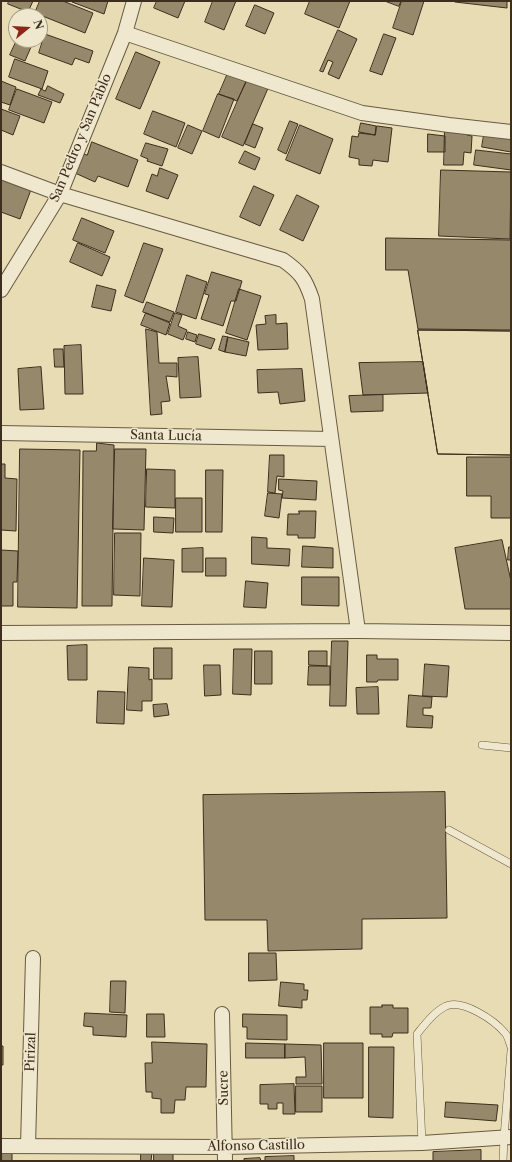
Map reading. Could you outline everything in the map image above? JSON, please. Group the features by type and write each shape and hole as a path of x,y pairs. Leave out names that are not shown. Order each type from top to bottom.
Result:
{"street":[{"name":"San Pedro y San Pablo","path":"1,290 60,194 125,33 134,1"},
{"path":"125,33 362,113 511,132"},
{"path":"1,172 60,194 283,260 298,270 307,284 312,299 358,631"},
{"name":"Santa Lucía","path":"1,432 331,439"},
{"path":"1,633 358,631 511,633"},
{"name":"Pirizal","path":"28,1146 33,958"},
{"name":"Sucre","path":"222,1014 225,1161"},
{"name":"Alfonso Castillo","path":"1,1146 225,1147 422,1143 507,1137"}],"lane":[{"path":"482,745 511,748"},
{"path":"449,830 511,864"},
{"path":"422,1143 417,1034 429,1018 447,1006 464,1006 483,1015 506,1033 511,1047"},
{"path":"503,1161 507,1137 511,1051"}],"building":[{"path":"9,1 33,1 30,8 18,8 8,4"},
{"path":"40,1 63,1 93,13 85,33 48,18 48,8 37,8"},
{"path":"72,1 108,1 104,14"},
{"path":"157,1 185,1 178,18 154,8"},
{"path":"213,1 236,1 224,30 205,22"},
{"path":"310,1 350,1 339,28 305,14"},
{"path":"385,1 401,1 399,6"},
{"path":"402,1 424,1 413,35 393,28"},
{"path":"507,1 507,8 455,2"},
{"path":"255,5 274,13 265,34 246,26"},
{"path":"338,30 357,39 339,79 328,74 333,62 328,60 323,72 320,71"},
{"path":"384,34 396,38 382,75 370,71"},
{"path":"48,35 93,51 89,63 75,58 72,65 39,53 41,48 48,48"},
{"path":"13,48 31,48 25,61 10,55"},
{"path":"136,52 160,62 140,109 116,99"},
{"path":"15,59 48,71 42,89 9,77"},
{"path":"228,73 247,80 237,101 219,94"},
{"path":"247,80 269,86 243,146 222,137"},
{"path":"1,81 16,87 10,105 1,102"},
{"path":"48,86 64,94 60,103 38,95 41,89 45,91"},
{"path":"17,89 52,102 44,123 9,110"},
{"path":"218,94 234,99 219,138 203,131"},
{"path":"1,109 20,116 13,135 1,130"},
{"path":"153,111 185,123 176,147 144,134"},
{"path":"290,121 298,124 286,154 278,150"},
{"path":"361,123 376,126 375,135 359,132"},
{"path":"253,124 263,128 255,148 245,144"},
{"path":"188,125 202,131 192,154 178,148"},
{"path":"300,125 333,139 320,174 286,160"},
{"path":"377,126 392,128 388,162 373,160 372,166 359,165 359,159 349,157 352,136 358,137 359,133 375,135"},
{"path":"445,128 467,131 467,135 472,136 471,153 464,152 463,165 444,165"},
{"path":"485,129 511,134 511,152 482,147"},
{"path":"428,134 445,136 445,152 428,152"},
{"path":"92,142 138,160 128,187 98,176 95,182 75,173 83,154 87,155"},
{"path":"146,143 168,149 162,166 147,161 148,159 141,156"},
{"path":"476,150 511,154 511,170 474,165"},
{"path":"245,151 260,158 255,170 239,163"},
{"path":"160,168 178,175 168,199 146,191 152,174 157,176"},
{"path":"441,170 511,172 510,239 439,236"},
{"path":"1,175 32,187 20,219 1,212"},
{"path":"254,186 274,195 260,226 240,217"},
{"path":"297,195 319,206 303,241 280,230"},
{"path":"82,218 114,231 105,253 73,240"},
{"path":"386,238 511,240 511,330 418,329 408,270 386,270"},
{"path":"78,243 110,257 102,276 70,262"},
{"path":"144,243 163,249 143,303 125,296"},
{"path":"212,272 242,281 236,301 231,301 223,326 201,319 209,295 205,294"},
{"path":"187,275 207,282 196,319 176,312"},
{"path":"97,285 116,290 111,311 92,307"},
{"path":"239,289 261,296 247,340 226,333"},
{"path":"147,302 174,312 170,322 143,312"},
{"path":"146,313 170,323 166,335 141,325"},
{"path":"175,313 182,315 178,326 187,330 183,340 168,334"},
{"path":"276,315 276,324 287,323 288,349 258,350 256,325 266,324 265,316"},
{"path":"146,329 157,332 159,363 177,363 177,377 166,376 170,401 161,402 162,414 151,415"},
{"path":"418,330 511,331 511,455 438,454"},
{"path":"418,330 511,331 511,455 438,454"},
{"path":"188,332 197,335 195,342 186,339"},
{"path":"199,334 215,339 211,349 196,344"},
{"path":"223,336 228,337 225,352 219,350"},
{"path":"228,337 249,342 246,356 225,352"},
{"path":"81,345 83,394 65,394 64,346"},
{"path":"54,349 63,349 64,367 55,367"},
{"path":"198,357 201,397 180,398 178,358"},
{"path":"423,362 428,393 363,395 359,363"},
{"path":"41,367 44,409 20,410 18,369"},
{"path":"302,369 305,401 280,404 278,392 258,393 257,370"},
{"path":"383,395 383,411 351,412 349,396"},
{"path":"97,443 114,445 112,606 82,606 83,451 96,451"},
{"path":"20,449 80,450 77,608 18,607"},
{"path":"115,449 146,449 144,530 113,529"},
{"path":"270,455 284,455 284,477 277,476 275,493 268,492"},
{"path":"467,457 511,457 511,518 491,518 491,496 467,496"},
{"path":"1,464 5,464 5,478 17,479 16,531 1,530"},
{"path":"147,469 175,470 175,508 146,507"},
{"path":"206,470 223,470 222,532 206,532"},
{"path":"279,479 317,481 316,500 282,498 283,491 279,490"},
{"path":"268,493 282,494 279,518 265,516"},
{"path":"176,498 202,498 202,532 176,532"},
{"path":"299,511 316,511 315,538 298,538 298,535 287,535 288,514 299,514"},
{"path":"154,517 174,518 173,533 154,532"},
{"path":"115,533 141,533 140,596 114,595"},
{"path":"252,537 267,538 267,548 290,549 289,566 252,564"},
{"path":"502,540 511,581 511,609 465,609 455,548"},
{"path":"303,546 333,548 333,568 302,567"},
{"path":"509,547 511,547 511,560 508,560"},
{"path":"203,548 203,572 182,572 182,549"},
{"path":"1,550 18,551 17,582 13,582 13,606 1,606"},
{"path":"144,558 174,560 172,607 142,606"},
{"path":"206,558 226,558 226,576 206,576"},
{"path":"302,577 339,577 339,606 302,605"},
{"path":"246,581 268,583 266,608 244,607"},
{"path":"332,641 348,641 346,706 330,706"},
{"path":"87,645 87,680 68,680 67,646"},
{"path":"154,648 172,648 172,679 154,679"},
{"path":"234,649 252,649 251,695 233,694"},
{"path":"255,651 272,651 272,684 255,684"},
{"path":"309,651 327,651 327,666 309,665"},
{"path":"367,655 377,655 377,659 398,659 398,680 378,680 377,682 367,682"},
{"path":"425,664 449,666 447,697 423,696"},
{"path":"204,665 220,665 221,695 205,696"},
{"path":"309,666 330,666 330,685 308,685"},
{"path":"129,667 149,668 149,680 152,679 152,701 142,701 142,711 127,710"},
{"path":"378,687 379,714 357,714 356,688"},
{"path":"98,691 125,692 124,724 97,723"},
{"path":"409,695 432,697 431,708 423,708 423,715 433,716 432,728 407,727"},
{"path":"167,704 169,715 154,717 153,705"},
{"path":"445,792 447,918 362,919 362,949 268,951 267,920 205,920 203,795"},
{"path":"249,953 276,953 277,980 249,981"},
{"path":"111,981 126,981 125,1013 110,1012"},
{"path":"281,982 304,984 304,990 308,990 307,1000 302,1000 302,1008 279,1006"},
{"path":"382,1005 393,1005 393,1008 408,1008 408,1033 393,1033 392,1037 382,1037 382,1034 370,1034 370,1007 382,1007"},
{"path":"85,1013 127,1015 126,1037 93,1035 93,1027 84,1026"},
{"path":"147,1014 164,1014 165,1037 147,1037"},
{"path":"243,1014 287,1015 287,1040 247,1039 247,1027 243,1027"},
{"path":"152,1042 207,1044 206,1087 186,1087 185,1100 175,1100 174,1113 161,1113 161,1099 152,1098 152,1092 146,1092 145,1063 152,1063"},
{"path":"246,1043 285,1044 285,1058 246,1058"},
{"path":"324,1043 363,1043 363,1098 324,1098"},
{"path":"285,1044 321,1045 322,1084 296,1084 296,1077 306,1077 305,1057 285,1058"},
{"path":"1,1046 3,1046 3,1065 1,1065"},
{"path":"369,1047 394,1047 393,1118 369,1117"},
{"path":"294,1084 295,1114 283,1114 283,1103 277,1103 277,1109 268,1109 268,1104 260,1104 260,1085"},
{"path":"296,1086 322,1086 322,1112 296,1112"},
{"path":"446,1102 498,1105 496,1121 445,1117"},
{"path":"2,1150 12,1150 12,1161 2,1161"},
{"path":"481,1150 481,1161 433,1161 433,1152"},
{"path":"154,1151 173,1151 173,1161 154,1161"},
{"path":"141,1152 152,1152 151,1161 141,1161"},
{"path":"294,1156 294,1161 265,1161 265,1157"},
{"path":"260,1158 261,1161 244,1161 244,1159"}]}
